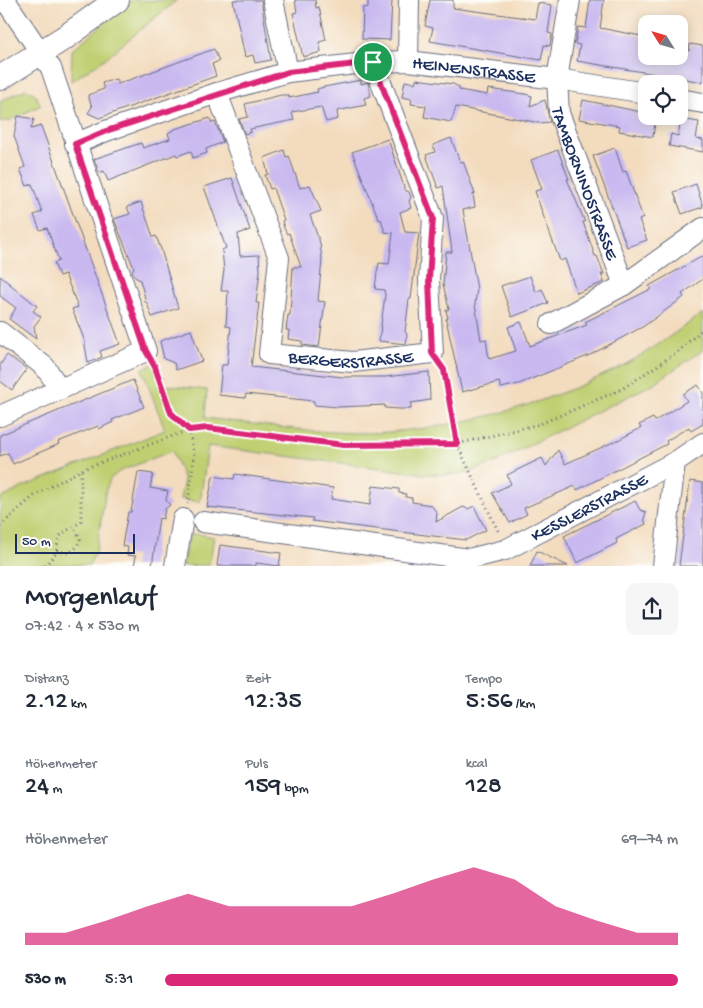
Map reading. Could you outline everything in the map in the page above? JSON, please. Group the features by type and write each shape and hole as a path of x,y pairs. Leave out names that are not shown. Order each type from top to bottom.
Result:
{"street":[{"path":"0,416 146,351 51,68 5,0"},
{"path":"0,78 42,53 116,0"},
{"path":"273,0 288,72"},
{"path":"408,61 409,0"},
{"name":"TAMBORNINOSTRASSE","path":"570,0 557,78 559,113 624,285"},
{"name":"HEINENSTRASSE","path":"75,144 106,131 217,93 288,72 373,62 408,61 557,78 638,93"},
{"name":"BERGERSTRASSE","path":"217,93 279,258 269,354 353,362 432,353 429,280 433,218 373,62"},
{"path":"688,100 703,103"},
{"name":"TAMBORNINOSTRASSE","path":"552,324 624,285 703,228"},
{"path":"0,332 45,367 60,389"},
{"name":"KESSLERSTRASSE","path":"203,522 469,559 504,558 675,462 703,443"},
{"path":"663,566 675,462"},
{"path":"175,566 183,519"}],"path":[{"path":"0,526 35,494 81,470 189,430 208,428 344,445 457,444 540,424 622,389 676,353 703,329"},
{"path":"146,351 155,367 171,413 189,430 194,456 191,496 183,519"},
{"path":"432,353 444,370 457,444 498,528 504,558"},
{"path":"45,566 57,551 57,540 61,532 75,527 81,521 81,470"},
{"path":"57,551 68,553 77,547 80,539 75,527"}],"green space":[{"path":"132,0 177,0 102,61 71,81 72,50"},
{"path":"26,89 35,94 41,105 7,122 6,120 0,123 0,101"},
{"path":"703,313 703,350 653,384 494,463 473,471 450,475 425,474 208,446 200,502 180,499 184,480 172,451 120,471 111,478 106,489 96,552 89,565 0,565 0,499 23,487 165,430 142,369 158,362 166,385 207,390 205,418 320,431 389,432 420,429 480,418 568,391 624,365 665,340"},
{"path":"198,534 214,537 209,565 182,566 189,535"}],"building":[{"path":"233,0 261,0 271,60 255,63 253,55 245,57"},
{"path":"295,0 315,0 316,8 319,7 326,40 319,42 321,52 303,57 293,13 297,12"},
{"path":"368,0 392,0 390,40 362,39 363,7 368,8"},
{"path":"430,0 453,0 453,8 535,19 538,3 552,5 548,33 552,34 550,46 544,45 541,60 430,41 433,28 425,26"},
{"path":"590,0 604,0 600,28 638,35 638,65 688,65 690,44 703,46 703,82 688,80 688,75 661,75 577,61 580,45 575,44 578,27 586,28"},
{"path":"214,49 219,61 212,64 216,76 99,118 88,113 92,107 88,95 104,89 102,83 116,79 118,84"},
{"path":"416,79 453,84 459,87 459,90 487,95 488,89 525,94 532,96 530,106 545,100 550,122 540,123 456,107 451,122 424,117 426,106 411,104 412,99 402,97 405,81 415,83"},
{"path":"361,80 361,84 368,82 371,96 364,98 366,105 337,111 338,119 326,122 321,107 292,112 294,120 250,129 251,132 245,134 239,119 248,117 245,104 281,95 289,95 289,98 318,92 317,89 324,87"},
{"path":"583,100 638,111 638,125 655,125 653,137 619,131 620,126 579,119"},
{"path":"18,116 34,119 31,129 41,126 120,344 100,351 102,357 88,363 84,339 72,309 78,307 65,274 59,276 54,263 59,261 47,228 40,230 34,215 42,212 32,184 27,186 20,169 25,167 14,136"},
{"path":"210,118 212,123 215,122 223,142 206,149 207,153 193,158 191,151 177,156 176,154 108,181 104,171 99,173 94,159 141,143 143,148 170,139 168,133 175,129"},
{"path":"688,120 699,122 696,139 703,140 703,152 669,146 671,134 678,136 680,125 688,125"},
{"path":"451,138 460,162 463,161 475,194 473,194 475,207 463,210 477,289 475,304 481,340 486,339 489,359 516,351 508,327 521,322 530,346 587,325 585,322 651,289 649,286 703,256 703,279 682,294 684,297 644,326 590,355 519,384 501,388 499,382 462,392 446,319 448,318 446,310 449,309 443,284 446,252 452,252 443,186 438,188 426,155 435,152 433,145"},
{"path":"388,139 405,190 409,192 411,197 409,201 411,208 400,212 405,232 419,233 405,332 407,334 406,344 379,341 385,295 384,290 375,289 377,272 379,263 389,264 393,233 385,232 352,152"},
{"path":"615,148 623,172 626,171 643,218 639,220 647,240 627,247 593,156"},
{"path":"284,150 286,157 289,156 300,188 310,185 321,211 310,215 320,243 322,260 318,301 325,302 319,347 302,345 302,341 288,339 289,330 286,330 288,315 290,315 293,267 301,267 289,233 287,234 284,228 282,221 284,220 273,188 270,189 265,175 268,174 264,158"},
{"path":"558,150 569,179 567,179 585,222 583,222 595,256 597,256 604,274 601,274 604,282 577,293 565,259 560,261 535,191 542,189 531,160"},
{"path":"232,178 250,230 238,234 240,256 259,255 260,271 256,303 259,303 251,367 343,377 385,377 429,372 430,400 411,403 411,409 399,409 385,408 385,405 338,407 314,405 314,401 246,394 245,398 219,395 222,365 227,365 231,327 226,326 228,291 221,291 224,270 222,250 226,248 204,187"},
{"path":"696,184 703,207 682,214 674,192"},
{"path":"141,202 153,237 156,236 161,249 178,308 152,317 147,303 144,301 145,298 140,280 135,277 132,271 134,268 114,219 130,214 127,207"},
{"path":"0,276 37,306 33,311 41,317 34,326 36,339 9,319 16,308 0,296"},
{"path":"530,276 536,292 542,289 548,303 512,317 501,286"},
{"path":"191,330 202,361 176,370 174,363 164,359 160,341"},
{"path":"7,355 27,369 12,390 0,381 0,365"},
{"path":"133,380 144,407 112,420 113,422 99,429 98,426 58,442 59,444 13,464 8,453 0,456 0,435"},
{"path":"698,385 703,393 703,424 691,431 689,427 666,441 667,444 577,490 575,486 524,508 527,514 510,523 492,493 511,484 507,475 542,458 546,466 558,450 565,464 620,439 641,428 639,425 653,418 655,421 687,401 683,394"},
{"path":"138,472 153,474 150,488 168,491 166,500 170,505 165,509 163,519 159,518 152,566 134,566 136,556 127,555 128,547 122,546 128,512 131,512"},
{"path":"235,474 333,488 331,499 370,505 373,486 399,489 399,493 406,494 405,497 412,498 412,502 431,505 437,513 436,522 463,507 468,509 474,506 486,530 466,540 312,521 313,518 207,507 213,476 234,479"},
{"path":"690,481 703,483 703,566 679,566"},
{"path":"635,501 640,510 646,512 644,519 646,524 616,539 617,543 577,563 564,536"},
{"path":"220,545 281,553 279,566 256,563 256,566 217,566"},
{"path":"537,551 568,566 530,566"}],"route":[{"path":"373,62 433,218 429,280 432,353 444,370 457,444 344,445 208,428 189,430 171,413 155,367 146,351 75,144 106,131 217,93 288,72 373,62"}]}
